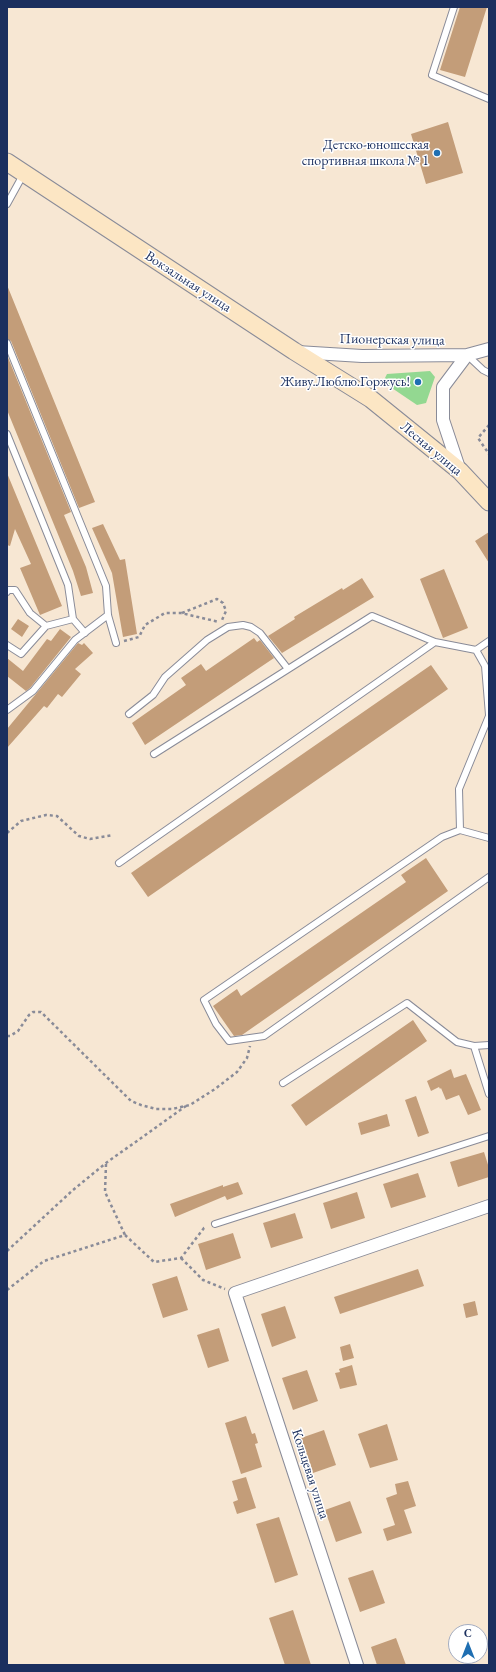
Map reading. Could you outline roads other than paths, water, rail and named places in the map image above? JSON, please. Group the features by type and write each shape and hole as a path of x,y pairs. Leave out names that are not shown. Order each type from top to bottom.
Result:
{"main road":[{"name":"Вокзальная улица","path":"7,162 294,351 371,399"},
{"name":"Лесная улица","path":"371,399 460,471 489,502"}],"street":[{"name":"Пионерская улица","path":"294,351 362,356 467,355 489,349"},
{"path":"460,471 443,420 443,387 467,355"},
{"name":"Кольцевая улица","path":"357,1665 235,1293 489,1206"}],"lane":[{"path":"454,7 432,75 489,99"},
{"path":"7,204 24,173"},
{"path":"7,343 106,586 108,615 116,643"},
{"path":"467,355 483,370 489,373"},
{"path":"7,434 68,585 73,619 85,633"},
{"path":"7,592 8,590 15,590 30,613 46,626"},
{"path":"7,710 33,691 75,640 108,615"},
{"path":"154,754 372,616 435,642 476,650 489,641"},
{"path":"7,645 21,654 46,626 73,619"},
{"path":"129,714 153,695 165,677 207,640 228,627 243,625 251,627 260,633 288,669"},
{"path":"119,863 435,642"},
{"path":"460,830 459,789 489,716 484,666 476,650"},
{"path":"489,838 460,830 442,837 204,1000 216,1024 229,1041 264,1036 489,877"},
{"path":"283,1083 407,1003 457,1042 474,1046 489,1045"},
{"path":"474,1046 489,1094"},
{"path":"215,1224 489,1136"}],"place":[{"name":"Детско-юношеская спортивная школа № 1","path":"437,153"},
{"name":"Живу.Люблю.Горжусь!","path":"418,382"}]}
